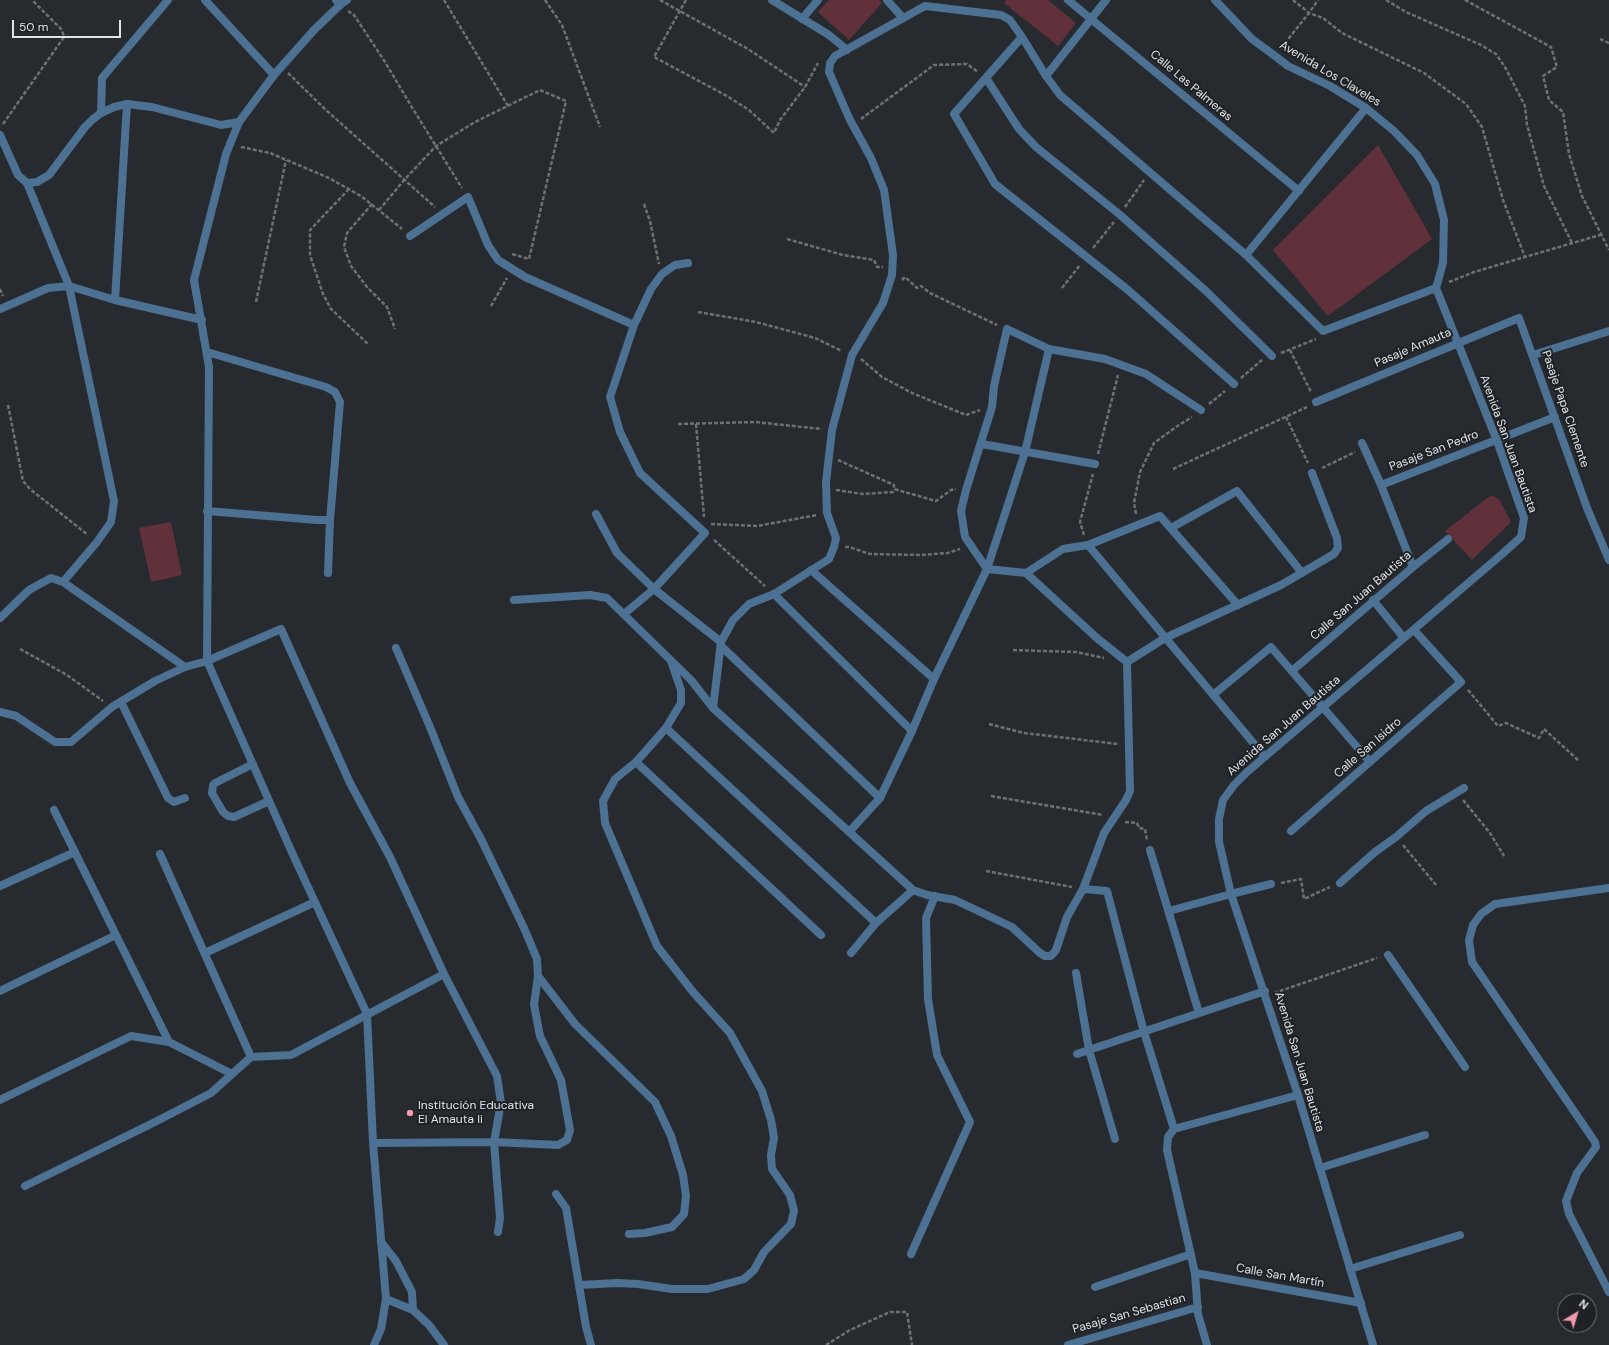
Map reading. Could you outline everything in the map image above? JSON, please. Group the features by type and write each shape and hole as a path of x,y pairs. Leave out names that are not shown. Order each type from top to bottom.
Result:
{"street":[{"path":"101,113 102,78 168,0"},
{"path":"205,0 274,75"},
{"path":"772,0 829,35 847,50"},
{"path":"802,19 818,0"},
{"path":"887,0 903,18"},
{"name":"Calle Las Palmeras","path":"1068,0 1299,191"},
{"path":"1046,76 1106,0"},
{"name":"Avenida Los Claveles","path":"1215,0 1252,39 1288,66 1330,86 1366,108 1394,131 1418,155 1435,184 1444,220 1443,263 1436,288"},
{"path":"341,2 274,75 239,122 226,154 194,280 209,367 207,661 269,801 367,1014 373,1143 386,1299 381,1329 374,1345"},
{"path":"713,708 721,644 733,620 749,604 774,594 829,558 834,547 836,538 827,513 826,489 832,430 852,355 883,303 892,272 893,255 884,190 871,158 850,120 829,72 830,63 835,56 925,6 1001,15 1010,20 1060,95 1246,255 1324,331 1436,288"},
{"path":"1022,37 954,114 995,184 1128,290 1184,342 1234,384"},
{"path":"986,78 1019,129 1036,147 1120,214 1206,292 1272,356"},
{"path":"115,300 127,104"},
{"path":"27,183 37,182 49,175 85,127 101,113 127,104 152,107 221,125 239,122"},
{"path":"1246,255 1366,108"},
{"path":"0,135 18,175 27,183 70,286 114,501 111,522 97,542 63,582"},
{"path":"410,236 468,197 488,245 498,260 525,277 634,325"},
{"path":"624,614 654,589 706,533 640,473 620,432 610,397 634,325 651,289 662,274 675,265 688,263"},
{"path":"0,309 48,288 70,286 115,300 202,320"},
{"name":"Avenida San Juan Bautista","path":"1373,1345 1298,1095 1231,894 1219,842 1219,819 1223,800 1234,785 1501,556 1521,537 1524,518 1497,441 1436,288"},
{"name":"Pasaje Amauta","path":"1316,402 1519,318"},
{"name":"Pasaje Papa Clemente","path":"1519,318 1587,508 1609,560"},
{"path":"1127,662 1098,639 1026,573 987,569 965,537 961,512 992,406 994,386 1007,329 1049,349 1105,360 1146,374 1201,410"},
{"path":"1533,355 1609,331"},
{"path":"849,832 880,798 912,731 934,678 987,569 1026,452 1049,349"},
{"path":"207,352 326,387 335,392 340,402 330,520 328,573"},
{"name":"Pasaje San Pedro","path":"1381,485 1497,441 1555,417"},
{"path":"982,444 1095,464"},
{"path":"1363,445 1381,485 1413,567"},
{"path":"1127,662 1165,638 1302,574 1334,554 1338,548 1337,538 1312,473"},
{"path":"1171,528 1237,490 1302,574"},
{"path":"207,511 330,520"},
{"path":"596,514 617,553 654,589 721,644 880,798"},
{"path":"1026,573 1063,549 1088,544 1160,516 1238,605"},
{"name":"Calle San Juan Bautista","path":"1292,671 1373,600 1448,539"},
{"path":"1088,544 1265,757"},
{"path":"811,570 934,678"},
{"path":"0,618 29,590 51,578 63,582 185,667"},
{"path":"774,594 912,731"},
{"path":"514,600 590,595 607,598 691,680 713,708 913,890 955,900 1012,927 1045,956 1051,956 1056,950 1067,918 1083,889 1104,833 1126,800 1130,791 1127,662"},
{"path":"1373,600 1404,638"},
{"path":"0,712 16,716 55,742 72,742 112,707 155,681 185,667 207,661 281,629 350,783 390,857 444,974 497,1076 501,1103 494,1142 500,1218 498,1232"},
{"path":"1414,630 1461,682"},
{"path":"1213,695 1270,647 1370,762"},
{"path":"373,1143 494,1142 558,1145 567,1140 570,1130 561,1080 540,1036 534,1005 538,976 537,959 524,928 458,797 396,648"},
{"path":"580,1285 617,1283 638,1284 672,1289 708,1289 744,1278 754,1270 764,1252 791,1224 794,1211 790,1195 772,1169 771,1155 774,1138 771,1120 762,1091 730,1033 693,992 657,946 605,823 603,801 615,779 636,762 666,728 681,703 681,690 671,661"},
{"name":"Calle San Isidro","path":"1291,831 1461,682"},
{"path":"121,702 168,798 174,802 185,798"},
{"path":"666,728 876,923"},
{"path":"636,762 821,935"},
{"path":"253,764 215,783 213,785 212,792 223,812 228,816 234,817 269,801"},
{"path":"1340,883 1375,852 1396,837 1426,811 1460,790"},
{"path":"54,810 169,1042"},
{"path":"1150,850 1199,1014"},
{"path":"0,886 75,852"},
{"path":"160,854 251,1057"},
{"path":"1169,911 1271,884"},
{"path":"1609,888 1495,904 1481,914 1473,926 1469,940 1472,962 1596,1142 1596,1147 1577,1173 1566,1201 1568,1214 1609,1292"},
{"path":"1083,889 1107,891 1144,1032 1174,1129"},
{"path":"851,953 876,923 913,890"},
{"path":"911,1254 970,1122 937,1055 928,999 926,918 935,896"},
{"path":"205,953 315,902"},
{"path":"0,991 116,936"},
{"path":"1388,955 1465,1066"},
{"path":"1076,973 1089,1050 1115,1139"},
{"path":"25,1186 204,1097 211,1093 251,1057 291,1055 444,974"},
{"path":"538,976 575,1024 655,1102 671,1136 683,1174 686,1196 684,1214 672,1227 645,1233 629,1234"},
{"path":"1077,1054 1265,994"},
{"path":"0,1100 131,1036 169,1042 232,1074"},
{"path":"1207,1345 1198,1314 1195,1273 1167,1150 1168,1137 1174,1129 1298,1095"},
{"path":"1320,1168 1425,1135"},
{"path":"556,1194 566,1208 586,1327 591,1345"},
{"path":"1350,1269 1460,1235"},
{"path":"381,1242 396,1261 412,1292 413,1310"},
{"path":"1094,1287 1191,1254"},
{"name":"Calle San Martín","path":"1195,1273 1360,1303"},
{"path":"386,1299 413,1310 429,1325 444,1345"},
{"name":"Pasaje San Sebastian","path":"1068,1345 1198,1307"}],"path":[{"path":"0,128 64,37 62,30 32,0"},
{"path":"444,0 508,106"},
{"path":"545,0 562,25 600,127"},
{"path":"660,0 748,49 805,87"},
{"path":"686,0 654,57 749,110 774,133 780,120 805,87 818,63 823,59 835,56"},
{"path":"1293,0 1309,13 1323,18 1342,32 1424,73 1466,104 1482,127 1503,200 1525,257"},
{"path":"1275,56 1318,0"},
{"path":"1386,0 1406,12 1481,45 1496,54 1505,67 1525,106 1527,125 1544,186 1572,243"},
{"path":"1465,0 1551,47 1557,67 1543,76 1549,100 1563,112 1569,154 1582,196 1600,235 1609,250"},
{"path":"341,2 354,15 385,62 413,110 468,197"},
{"path":"1600,39 1609,43"},
{"path":"850,120 860,120 934,66 966,64 986,78"},
{"path":"282,67 327,111 443,214"},
{"path":"379,210 405,179 436,146 475,122 540,90 566,102 529,259 506,253 498,260"},
{"path":"230,145 270,153 329,178 361,196 410,236"},
{"path":"256,302 286,160"},
{"path":"1062,288 1120,214 1149,172"},
{"path":"349,189 310,230 310,255 323,294 331,309 368,344"},
{"path":"372,204 347,233 344,247 351,266 367,287 387,307 395,329"},
{"path":"644,204 650,221 662,274"},
{"path":"1436,288 1474,272 1600,235"},
{"path":"787,239 844,255 874,260 877,266 892,272 901,281 905,277 916,288 921,286 930,293 1007,329"},
{"path":"490,306 512,270"},
{"path":"698,312 756,322 814,338 863,359 882,377 906,390 966,415 992,406"},
{"path":"1173,469 1316,402 1290,350"},
{"path":"8,405 23,481 30,489 97,542"},
{"path":"1286,416 1312,473 1363,445"},
{"path":"678,424 755,422 832,430"},
{"path":"696,424 705,524 757,526 827,513"},
{"path":"829,455 894,485 894,489"},
{"path":"894,489 936,501 951,490 968,486"},
{"path":"826,489 863,494 893,492 894,489"},
{"path":"706,533 774,594"},
{"path":"834,547 849,547 870,554 921,555 948,554 970,545"},
{"path":"20,649 67,675 112,707"},
{"path":"1013,650 1076,652 1105,658"},
{"path":"1461,682 1498,726 1506,723 1539,738 1544,729 1578,760"},
{"path":"989,724 1024,733 1128,746"},
{"path":"1460,790 1504,856"},
{"path":"991,796 1115,816 1118,822 1137,823 1139,828 1145,829 1150,850"},
{"path":"1396,837 1436,885"},
{"path":"986,871 1083,889"},
{"path":"1271,884 1301,879 1304,899 1340,883"},
{"path":"1265,994 1388,955"},
{"path":"826,1345 850,1330 890,1312 907,1312 912,1345"}],"shaded area":[{"path":"829,0 879,0 882,3 849,40 818,12"},
{"path":"1006,0 1048,0 1076,23 1058,46 1004,3"},
{"path":"1378,145 1432,239 1328,316 1273,250"},
{"path":"1491,495 1499,499 1511,522 1472,560 1445,531"},
{"path":"171,522 182,575 151,582 139,528"}],"place":[{"name":"Institución Educativa El Amauta Ii","path":"410,1113"}]}
